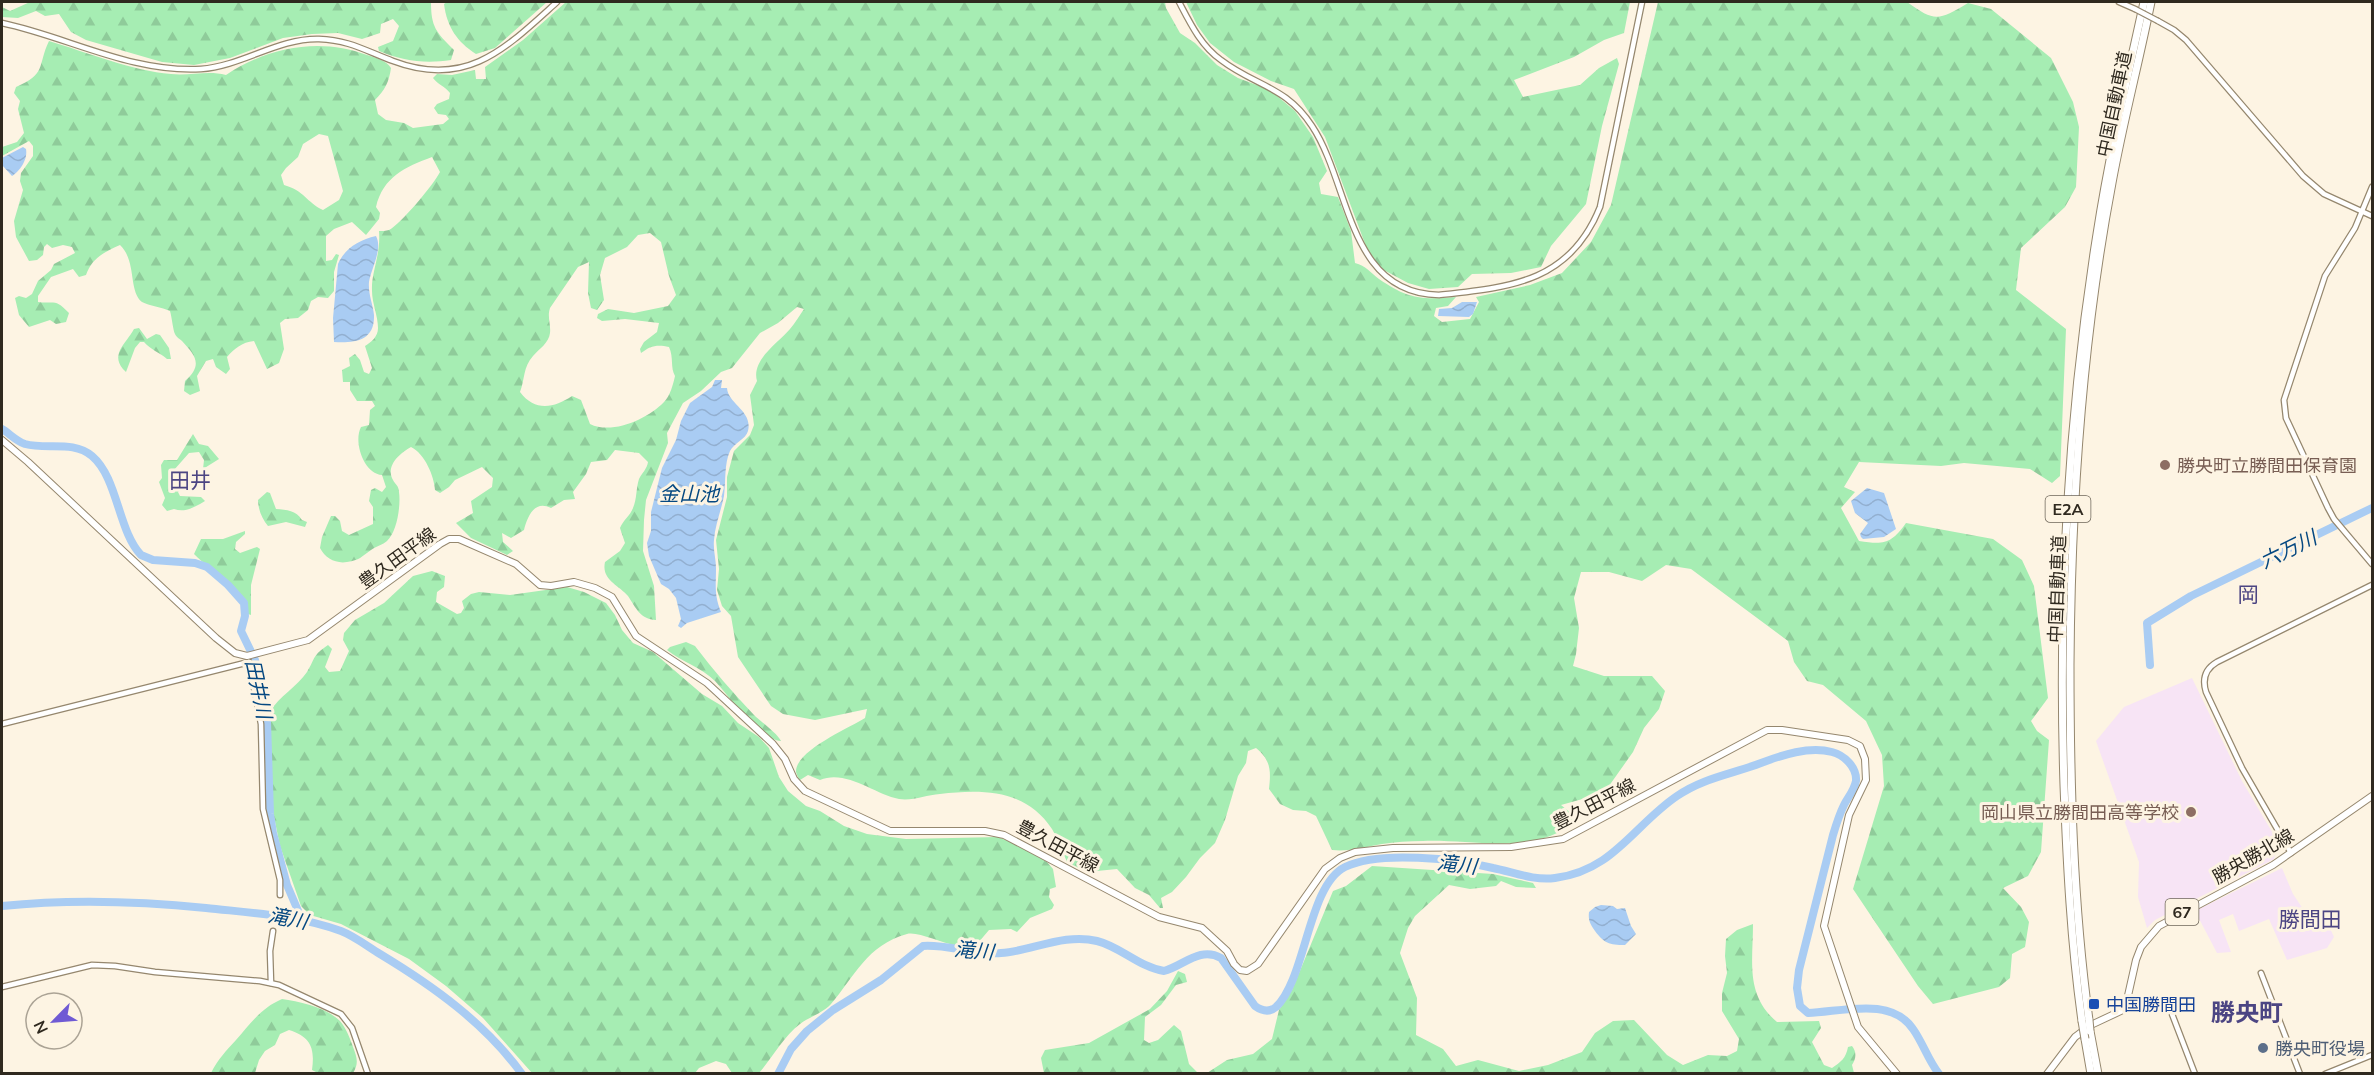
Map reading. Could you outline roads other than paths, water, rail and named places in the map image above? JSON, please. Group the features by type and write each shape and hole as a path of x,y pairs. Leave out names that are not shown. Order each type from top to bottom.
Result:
{"highway":[{"name":"中国自動車道","path":"2098,1074 2086,1021 2071,919 2064,754 2063,646 2070,489 2080,359 2097,234 2115,131 2144,2"},
{"name":"中国自動車道","path":"2091,1074 2085,1039 2086,1021 2072,805 2070,646 2077,485 2100,253 2112,183 2151,2"}],"main road":[{"path":"2,440 225,647 235,653 251,657"},
{"name":"豊久田平線","path":"251,657 308,640 440,544 449,539 459,539 516,564 540,585 551,586 574,582 596,588 612,597 636,636 707,682 773,744 794,779 805,791 876,827 890,831 985,831 1004,835 1159,917 1202,928 1227,951 1236,968 1244,971 1252,969 1257,964 1325,869 1347,855 1393,848 1511,848 1551,842 1592,824 1767,730 1782,729 1840,738 1860,746 1867,771 1866,780 1849,815 1824,926 1858,1027 1897,1074"},
{"name":"勝央勝北線","path":"2047,1074 2075,1037 2091,1025 2123,1012 2141,947 2159,926 2273,865 2373,796"}],"street":[{"path":"2,23 127,61 167,68 215,67 291,42 316,39 345,41 394,61 419,68 443,70 477,63 490,57 513,41 557,2"},
{"path":"1179,2 1198,36 1220,60 1281,93 1303,112 1322,143 1361,244 1378,271 1396,285 1428,295 1516,282 1539,276 1570,256 1587,235 1600,207 1642,2"},
{"path":"2119,2 2174,30 2186,40 2304,176 2324,194 2373,216"},
{"path":"2373,188 2350,237 2325,276 2284,400 2284,410 2289,426 2328,508 2334,519 2373,564"},
{"path":"2291,853 2242,768 2206,692 2204,679 2206,670 2217,662 2373,585"},
{"path":"2,724 251,657 261,724 263,808 280,880 280,896"},
{"path":"271,983 270,951 273,931"},
{"path":"2,987 92,965 105,964 154,972 271,983 341,1014 352,1028 368,1074"},
{"path":"2261,973 2300,1074"},
{"path":"2167,1001 2195,1074"},
{"path":"2325,1074 2373,1056"}],"water":[{"path":"23,147 26,149 25,161 12,176 2,165 2,158"},
{"path":"376,236 378,247 369,282 374,315 371,331 362,339 334,342 333,318 338,264 344,253 353,246"},
{"path":"1462,302 1477,302 1473,314 1469,317 1438,316 1439,309 1452,308"},
{"name":"金山池","path":"715,380 722,380 721,388 727,388 731,399 744,413 749,424 745,436 732,448 728,456 724,496 715,534 716,590 721,612 687,623 681,628 678,626 681,619 676,598 669,589 661,584 649,556 647,543 651,531 651,512 662,468 676,440 681,421 690,403 712,387"},
{"path":"1867,488 1884,493 1896,529 1884,537 1863,539 1861,537 1860,534 1868,523 1855,513 1851,501"},
{"path":"1601,905 1613,906 1617,909 1625,908 1636,934 1625,945 1607,942 1592,926 1589,912"}],"waterway":[{"name":"田井川","path":"2,429 25,444 77,448 92,456 107,477 127,532 141,555 153,560 195,563 207,567 244,603 245,616 241,631 255,660 267,722 270,814 273,833 287,885 302,920"},
{"name":"六万川","path":"2150,665 2147,623 2191,596 2372,508"},
{"name":"滝川","path":"778,1074 791,1049 807,1031 833,1010 881,980 923,946 1001,953 1060,941 1085,939 1106,944 1146,965 1164,971 1192,958 1206,954 1213,955 1221,958 1255,1006 1268,1011 1276,1007 1286,994 1323,893 1333,877 1345,867 1360,862 1397,857 1439,859 1547,879 1575,874 1608,857 1662,808 1687,790 1778,757 1814,750 1823,750 1841,756 1852,766 1856,781 1834,831 1799,970 1797,988 1800,1006 1808,1013 1865,1008 1892,1012 1904,1019 1913,1029 1939,1074"},
{"name":"滝川","path":"2,906 78,902 155,904 274,915 308,921 341,931 400,966 457,1007 492,1038 522,1074"}],"place":[{"name":"勝央町立勝間田保育園","path":"2165,465"},
{"name":"岡山県立勝間田高等学校","path":"2191,812"},
{"name":"中国勝間田","path":"2094,1004"},
{"name":"勝央町役場","path":"2263,1048"}],"district":[{"name":"田井","path":"190,480"},
{"name":"岡","path":"2248,594"},
{"name":"勝間田","path":"2310,919"},
{"name":"勝央町","path":"2247,1012"}]}
